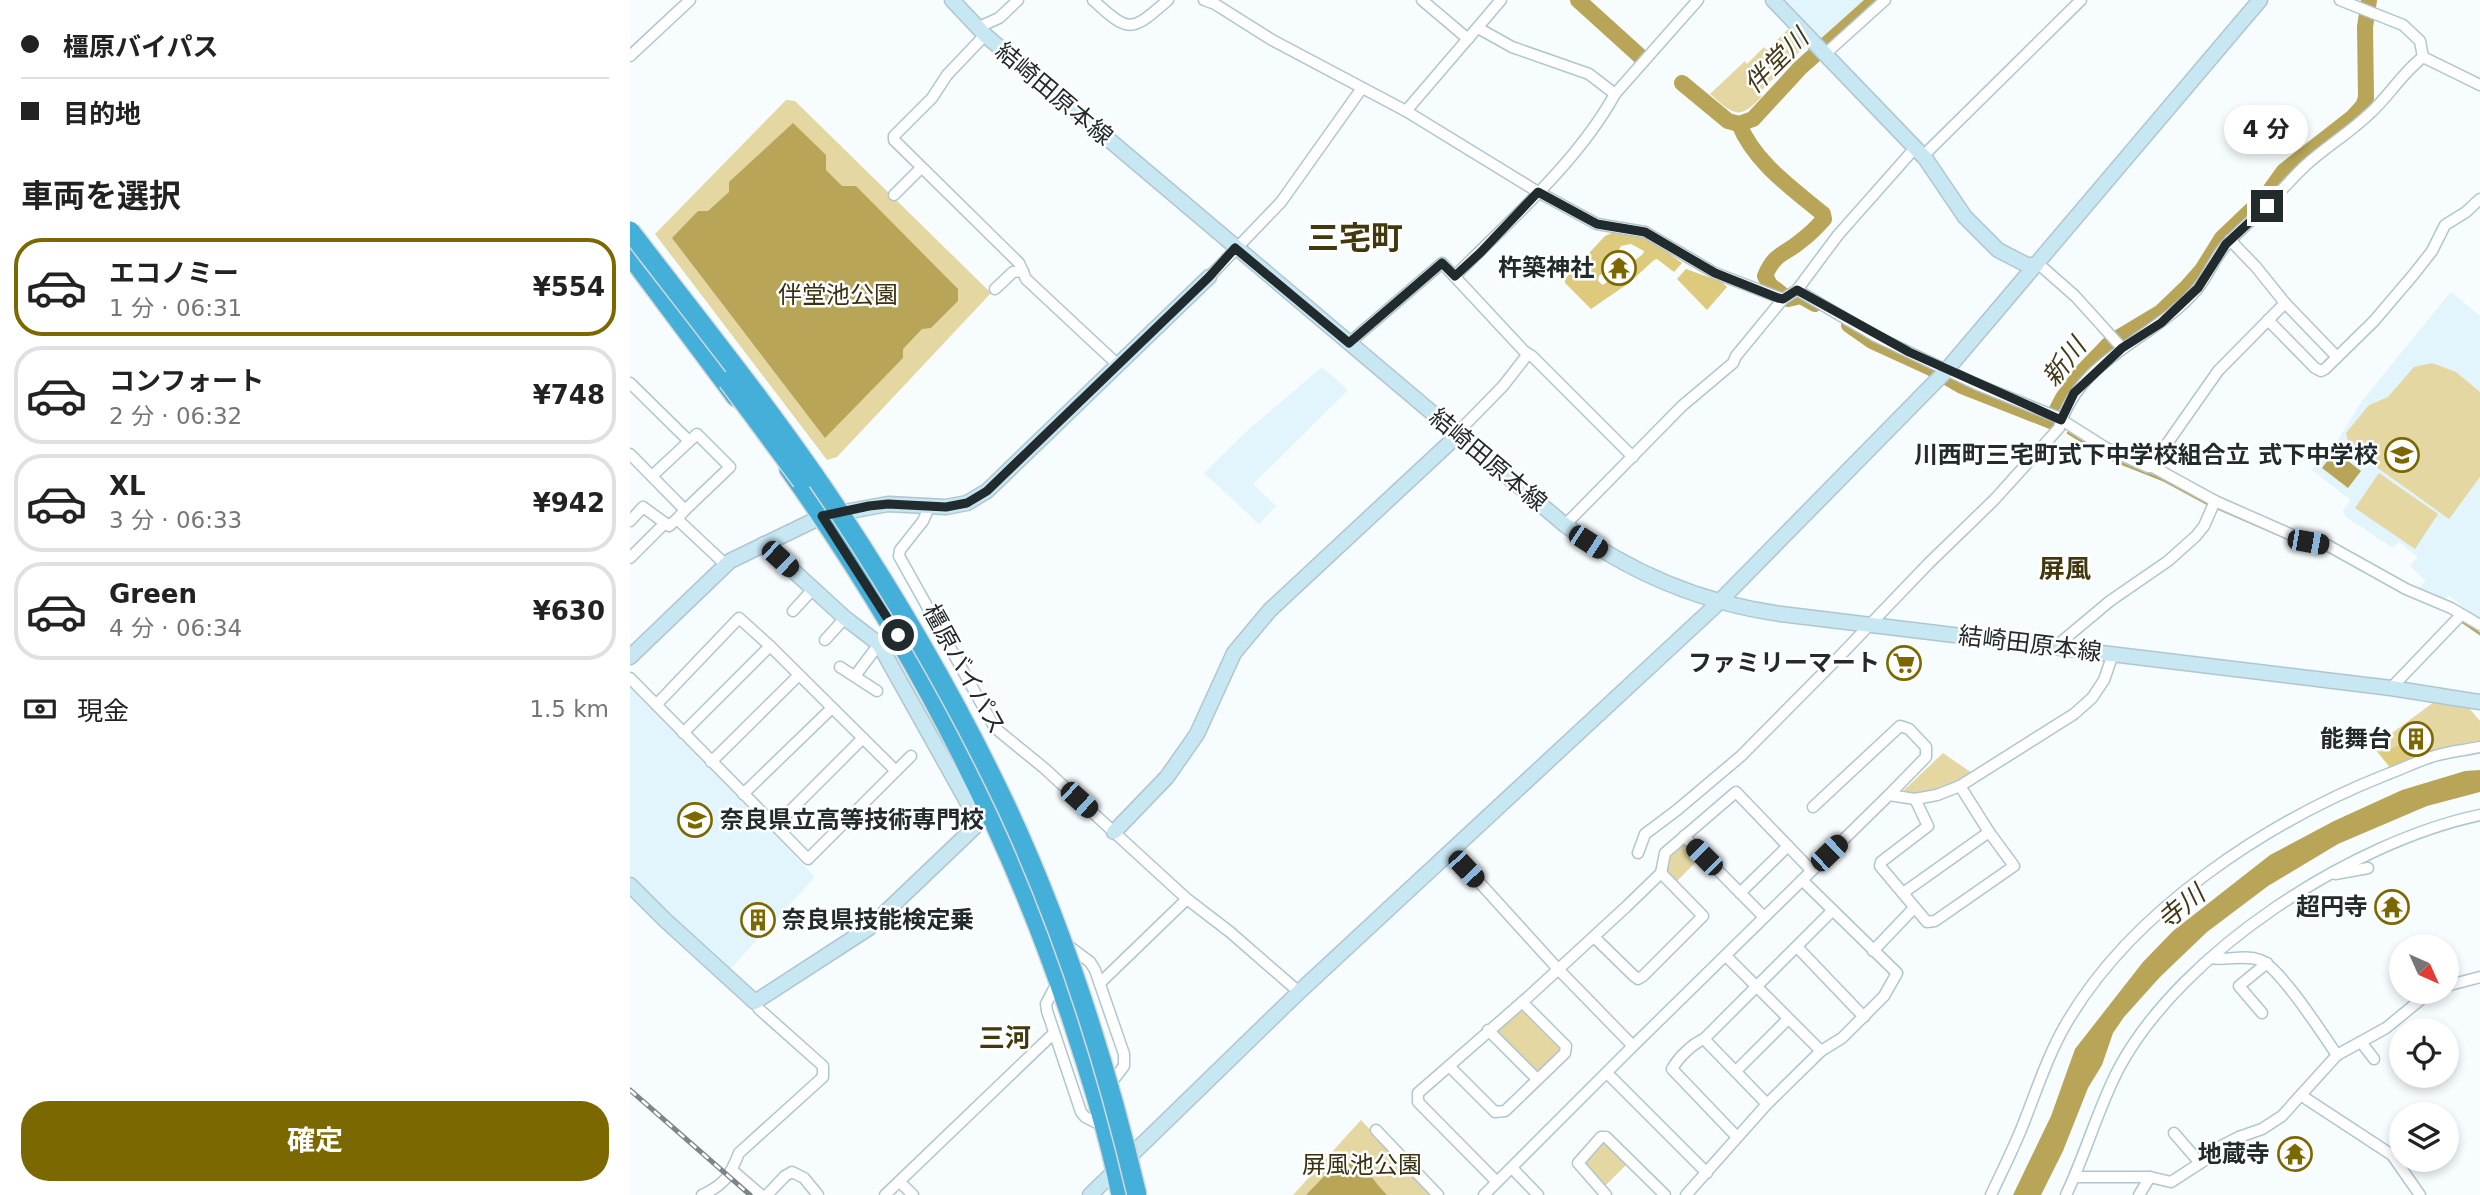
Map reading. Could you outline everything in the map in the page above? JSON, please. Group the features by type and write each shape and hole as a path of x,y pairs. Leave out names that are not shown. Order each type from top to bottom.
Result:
{"highway":[{"name":"橿原バイパス","path":"630,225 783,426 842,512 914,626 959,704 1009,807 1066,944 1100,1042 1111,1083 1123,1164 1123,1195"},
{"path":"630,231 780,427 840,514 912,627 956,706 1007,808 1068,960 1095,1043 1138,1195"},
{"path":"630,250 830,521 901,634 943,709 995,813 1057,964 1084,1045 1123,1195"},
{"name":"橿原バイパス","path":"630,255 822,516 898,635 940,709 992,814 1040,926 1105,1127 1138,1195"}],"street":[{"path":"630,56 690,0"},
{"name":"結崎田原本線","path":"952,0 982,31 1235,248 1566,526 1615,559 1672,586 1749,609 1869,626 2390,688 2480,702"},
{"path":"1018,0 982,31 932,98 894,136 894,140 1019,263 1026,279 1117,364"},
{"path":"1093,0 1117,22 1130,26 1141,23 1168,0"},
{"path":"1204,0 1217,2 1272,40 1406,111 1538,192 1597,224 1645,232 1715,273 1783,299"},
{"path":"1422,0 1468,39"},
{"path":"1406,111 1502,0"},
{"path":"1455,276 1559,171 1615,94 1698,0"},
{"path":"1773,0 1919,152 1965,217 1998,250 2026,265 2042,267 2075,296 2122,348"},
{"path":"1821,51 1885,0"},
{"path":"1566,526 1682,406 1733,362 1783,299 1797,290 1838,235 1919,152 2081,0"},
{"path":"1090,1195 1299,992 1719,602 1944,373 2260,0"},
{"path":"2340,0 2403,25 2420,41 2423,57"},
{"path":"1478,28 1512,47 1589,74 1615,94"},
{"path":"2423,57 2480,85"},
{"path":"1638,853 1644,834 1741,756 1921,570 1994,500 2059,428 2074,393 2122,348 2161,323 2198,288 2230,240 2307,164 2370,114 2411,66 2423,57"},
{"path":"630,657 726,565 822,516 888,504 946,507 967,503 987,491 1209,277 1281,202 1362,88"},
{"path":"894,195 921,168"},
{"path":"2268,320 2321,371 2374,321 2414,274 2432,251 2445,225 2480,199"},
{"path":"2230,240 2337,357"},
{"path":"1349,343 1442,263 1528,354 1633,457"},
{"path":"995,289 1013,272 1023,271"},
{"path":"1797,290 1944,373 2061,420 2106,448 2153,467 2215,501 2308,542 2327,545 2406,589 2451,608 2480,625"},
{"path":"2153,467 2203,391 2285,303"},
{"path":"1114,832 1167,777 1196,734 1234,653 1270,610 1458,436 1459,431 1503,386 1528,354"},
{"path":"630,383 689,442"},
{"path":"630,521 643,508 669,526 730,467 697,434 652,476"},
{"path":"630,454 652,476 681,515 726,565"},
{"path":"2055,647 2110,601 2152,573 2187,544 2204,526 2215,501"},
{"path":"930,505 923,521 900,550 899,556 995,728 1187,899 1299,992"},
{"path":"630,558 665,523"},
{"path":"755,1002 869,928 979,823 879,644 845,618 764,544"},
{"path":"793,611 813,589"},
{"path":"2390,688 2461,615"},
{"path":"656,705 739,618 896,771"},
{"path":"825,640 845,618"},
{"path":"855,676 879,644"},
{"path":"683,733 770,646"},
{"path":"1889,794 1915,799 1937,795 1960,786 2074,714 2092,698 2104,680 2113,654"},
{"path":"840,667 877,691"},
{"path":"711,762 799,675"},
{"path":"630,678 808,859 911,756"},
{"path":"743,794 832,708"},
{"path":"1484,1195 1926,757 1926,747 1909,729 1900,726 1813,807"},
{"path":"775,826 863,738"},
{"path":"1991,1195 2066,1025 2094,982 2131,939 2213,871 2302,812 2349,789 2437,755 2480,747"},
{"path":"1915,799 1928,826 1926,830 1881,862 1880,866 1927,922 1935,921 2014,866 1960,786"},
{"path":"1497,1182 1418,1102 1418,1093 1594,937 1661,873 1665,853 1736,792 1811,870"},
{"path":"2067,1195 2119,1068 2147,1025 2211,958 2256,921 2329,875 2422,831 2480,815"},
{"path":"1903,894 1989,832"},
{"path":"1684,836 1764,917"},
{"path":"1740,893 1787,846"},
{"path":"1450,850 1558,970 1633,1046"},
{"path":"2329,875 2368,868"},
{"path":"1594,937 1633,976 1638,978 1643,975 1703,916 1661,873"},
{"path":"1686,1195 1767,1104 1821,1051 1842,1038 1884,996 1896,973 1802,880"},
{"path":"630,885 755,1002 759,1009 823,1066 823,1077 739,1153 722,1186 702,1195"},
{"path":"1100,983 1187,899"},
{"path":"1873,951 1914,908"},
{"path":"1737,1137 1672,1069 1833,910"},
{"path":"1066,944 1090,962 1100,983 1124,1054 1124,1066 1111,1083"},
{"path":"1797,947 1864,1017"},
{"path":"1726,956 1821,1051"},
{"path":"2211,958 2249,957 2267,963 2279,975 2336,1055"},
{"path":"2262,1013 2239,986 2267,963"},
{"path":"2459,983 2480,977"},
{"path":"1058,980 1046,1004 1054,1032 1081,1112 1085,1117 1105,1127"},
{"path":"1449,1066 1500,1114 1565,1053 1566,1045 1522,1002"},
{"path":"2075,1177 2150,1177 2171,1182 2219,1147 2262,1129 2283,1116 2336,1055 2386,1028 2415,1004"},
{"path":"1736,1071 1788,1019"},
{"path":"1488,1030 1537,1079"},
{"path":"885,1195 1054,1032"},
{"path":"1704,1039 1767,1104"},
{"path":"2361,1042 2374,1059"},
{"path":"1607,1073 1707,1173"},
{"path":"2302,1096 2392,1155 2420,1195"},
{"path":"1376,1130 1438,1195"},
{"path":"2174,1133 2200,1163"},
{"path":"1606,1195 1578,1163 1605,1137 1665,1195"},
{"path":"1511,1168 1532,1193"},
{"path":"732,1170 761,1195"},
{"path":"767,1195 792,1172 804,1178 818,1195"},
{"path":"2139,1195 2150,1177"},
{"path":"900,1182 913,1195"},
{"path":"722,1186 732,1195"}],"shaded area":[{"path":"1782,0 1865,0 1820,41"},
{"name":"伴堂池公園","path":"793,123 826,155 826,170 842,186 856,186 958,289 958,301 931,328 922,329 903,349 903,358 825,438 672,238 698,211 708,211 729,192 729,182"},
{"path":"1614,232 1646,236 1682,263 1674,272 1657,259 1654,260 1629,283 1591,309 1565,283 1565,279 1605,236","holes":["1631,244 1644,251 1603,285 1598,281 1599,276 1610,267 1621,246"]},
{"path":"1686,269 1722,282 1727,287 1707,310 1677,279"},
{"name":"川西町三宅町式下中学校組合立 式下中学校","path":"2451,292 2480,316 2480,622 2449,595 2445,599 2438,598 2417,589 2426,581 2410,566 2418,557 2399,542 2393,548 2345,516 2343,510 2351,500 2312,470 2338,440 2362,401"},
{"path":"1322,367 1348,390 1253,484 1276,506 1259,524 1204,473 1247,431"},
{"path":"2335,451 2361,471 2348,488 2322,468"},
{"name":"奈良県立高等技術専門校","path":"630,683 815,877 729,970 687,935 630,875"},
{"path":"2408,742 2415,759 2391,768 2379,753"},
{"path":"2480,770 2480,792 2427,806 2338,844 2268,886 2207,932 2160,977 2113,1033 2102,1065 2088,1088 2063,1151 2041,1195 2013,1195 2051,1116 2075,1049 2143,962 2173,931 2270,855 2334,821 2402,790 2465,771"},
{"path":"1357,1159 1387,1195 1306,1195 1340,1160"}],"green space":[{"path":"1788,29 1805,46 1759,93 1762,96 1748,109 1736,112 1725,107 1710,94 1745,61 1747,64 1764,47 1767,50"},
{"name":"伴堂池公園","path":"786,100 795,101 991,293 837,457 827,460 655,234"},
{"path":"2432,363 2456,372 2480,392 2480,477 2449,519 2350,448 2346,433 2369,405 2388,397 2414,367"},
{"path":"2379,473 2438,514 2415,549 2355,508"},
{"path":"2434,702 2469,708 2480,721 2480,743 2391,769 2373,747"},
{"path":"1943,753 1972,773 1927,795 1901,793"},
{"path":"1684,843 1700,858 1676,882 1665,871 1668,854"},
{"path":"1523,1008 1560,1045 1560,1052 1539,1072 1534,1072 1494,1030"},
{"name":"屏風池公園","path":"1361,1120 1432,1195 1293,1195"},
{"path":"1603,1140 1628,1163 1604,1187 1584,1166 1584,1160"}],"waterway":[{"name":"新川","path":"1578,0 1642,58"},
{"name":"伴堂川","path":"1739,124 1753,119 1800,68 1876,0"},
{"name":"新川","path":"1849,325 1872,341 1931,368 1962,386 2051,421 2063,398 2082,372 2111,342 2161,312 2202,270 2222,238 2266,196 2284,171 2353,117 2363,106 2366,98 2365,27 2369,0"},
{"name":"新川","path":"1682,83 1728,121 1739,124"},
{"name":"新川","path":"1739,124 1764,163 1823,214 1824,219 1819,225 1777,258 1765,276 1770,285 1788,299 1801,296 1815,304"},
{"path":"2068,433 2110,459 2163,480 2211,506"},
{"path":"2217,508 2309,548 2328,551"},
{"path":"2461,621 2480,634"}],"railway":[{"path":"630,1090 750,1195"}],"place":[{"name":"杵築神社","path":"1619,268"},
{"name":"川西町三宅町式下中学校組合立 式下中学校","path":"2402,455"},
{"name":"ファミリーマート","path":"1904,663"},
{"name":"能舞台","path":"2416,739"},
{"name":"奈良県立高等技術専門校","path":"695,820"},
{"name":"超円寺","path":"2392,907"},
{"name":"奈良県技能検定乗","path":"758,920"},
{"name":"地蔵寺","path":"2295,1154"}],"district":[{"name":"三宅町","path":"1355,238"},
{"name":"屏風","path":"2065,569"},
{"name":"三河","path":"1005,1038"}],"route":[{"path":"898,635 822,516 888,504 946,507 967,503 987,491 1209,277 1235,248 1349,343 1442,263 1455,276 1538,192 1597,224 1645,232 1715,273 1778,298 1783,299 1797,290 1875,336 1976,384 2061,420 2074,393 2098,368 2138,336 2161,323 2198,288 2226,244 2267,206"}],"water label":[{"name":"寺川","path":"2181,907"}]}
